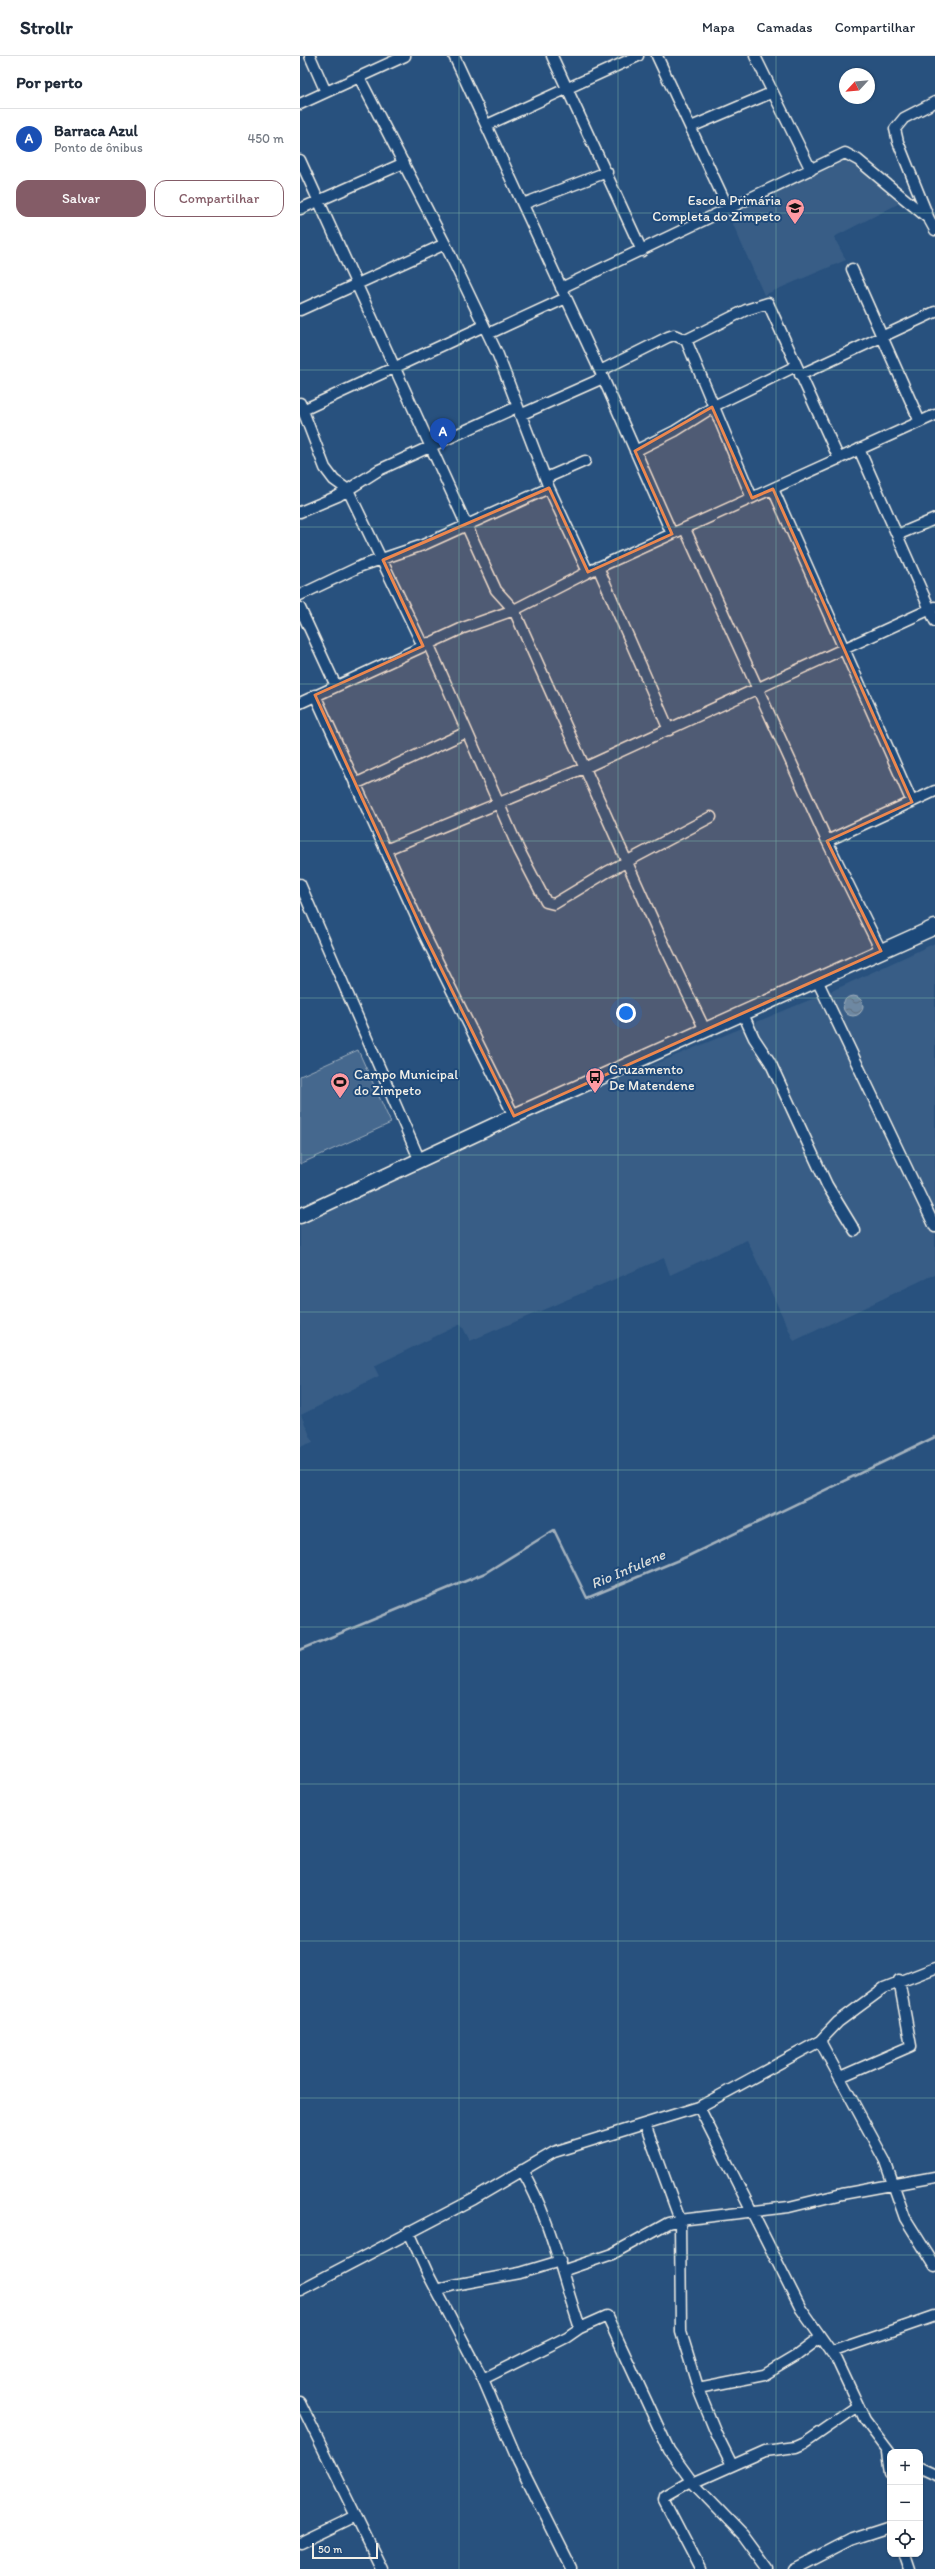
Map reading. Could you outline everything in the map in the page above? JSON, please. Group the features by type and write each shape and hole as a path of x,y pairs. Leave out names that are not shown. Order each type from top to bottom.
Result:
{"highway":[{"path":"300,1216 514,1116 935,927"}],"street":[{"path":"310,56 325,90"},
{"path":"300,104 325,90 359,77 405,56"},
{"path":"454,56 524,204 672,534"},
{"path":"552,56 607,172 642,251"},
{"path":"487,126 638,56"},
{"path":"657,56 729,210"},
{"path":"755,56 811,170"},
{"path":"359,77 445,244 486,330 513,390 518,411 549,488 588,572"},
{"path":"691,127 772,93"},
{"path":"933,225 898,142 895,129 904,118 935,102"},
{"path":"561,288 729,210 839,155 848,154 933,225"},
{"path":"300,160 355,285 496,590 514,610 584,768 705,1030"},
{"path":"300,209 404,163"},
{"path":"524,204 607,172"},
{"path":"300,310 445,244"},
{"path":"852,269 920,422"},
{"path":"566,298 393,367 302,412 328,472 334,480 348,490 426,644 499,802 519,850 546,902 554,904 627,862 711,817"},
{"path":"686,340 746,310 768,303 774,312 798,370 839,459"},
{"path":"635,451 675,431 712,407 935,312"},
{"path":"300,512 319,505 348,490 379,470 429,446 518,411 601,375 674,335 686,340 712,407 752,498"},
{"path":"300,703 426,644 514,610 598,567 935,415"},
{"path":"859,449 897,536 932,608 935,621"},
{"path":"546,478 585,461"},
{"path":"300,595 361,566 383,560 467,526 549,488"},
{"path":"773,489 845,648 912,802"},
{"path":"897,536 935,519"},
{"path":"685,529 828,841 881,951"},
{"path":"598,567 669,730"},
{"path":"300,608 336,686"},
{"path":"385,850 584,768 932,608"},
{"path":"315,695 385,850 514,1116"},
{"path":"355,784 467,732"},
{"path":"828,841 935,791"},
{"path":"300,884 420,1161"},
{"path":"817,980 935,1227"},
{"path":"744,1014 754,1038 770,1062 827,1185 855,1231"},
{"path":"300,2290 474,2199 554,2152 581,2142 699,2107 820,2041 838,2022 866,2000 898,1980 935,1968"},
{"path":"840,2077 911,2046 898,1980"},
{"path":"820,2041 885,2161 894,2183 899,2205 905,2218 935,2266"},
{"path":"699,2107 801,2309 820,2338 832,2352 843,2372 857,2407 887,2450"},
{"path":"645,2124 680,2220 681,2332 698,2388 716,2433 732,2465"},
{"path":"522,2170 549,2225 580,2328"},
{"path":"436,2290 561,2266 612,2254 668,2223 680,2220 750,2210 789,2207 894,2183 935,2177"},
{"path":"409,2232 436,2290 483,2379 518,2460 572,2569"},
{"path":"483,2379 580,2328 607,2316 669,2450 692,2482 742,2535 768,2569"},
{"path":"832,2352 935,2316"},
{"path":"698,2388 764,2375 796,2356 820,2338"},
{"path":"300,2402 382,2569"},
{"path":"700,2569 664,2500 666,2496 692,2482 765,2451 796,2447 805,2443 857,2407"},
{"path":"923,2469 935,2475"},
{"path":"300,2543 356,2516"},
{"path":"794,2569 850,2540 887,2528"},
{"path":"905,2557 909,2569"}],"highlighted area":[{"path":"712,407 752,498 773,489 912,802 827,841 881,951 514,1116 424,934 315,695 423,646 383,560 549,488 588,572 672,534 635,451"}],"shaded area":[{"name":"Escola Primária Completa do Zimpeto","path":"849,156 900,203 834,237 846,260 764,295 728,213"},
{"path":"935,943 935,1274 794,1341 747,1240 670,1275 664,1258 470,1341 461,1324 374,1366 379,1376 301,1415 313,1442 300,1447 300,1219 477,1138 836,989"},
{"name":"Campo Municipal do Zimpeto","path":"358,1050 391,1123 300,1164 300,1076"}],"water":[{"path":"849,996 857,996 863,1002 863,1010 857,1016 849,1016 843,1010 843,1002"}],"waterway":[{"name":"Rio Infulene","path":"300,1650 485,1573 554,1530 587,1598 686,1557 935,1437"}],"place":[{"name":"Escola Primária Completa do Zimpeto","path":"795,225"},
{"name":"Barraca Azul","path":"443,451"},
{"name":"Cruzamento De Matendene","path":"595,1094"},
{"name":"Campo Municipal do Zimpeto","path":"340,1099"}]}
